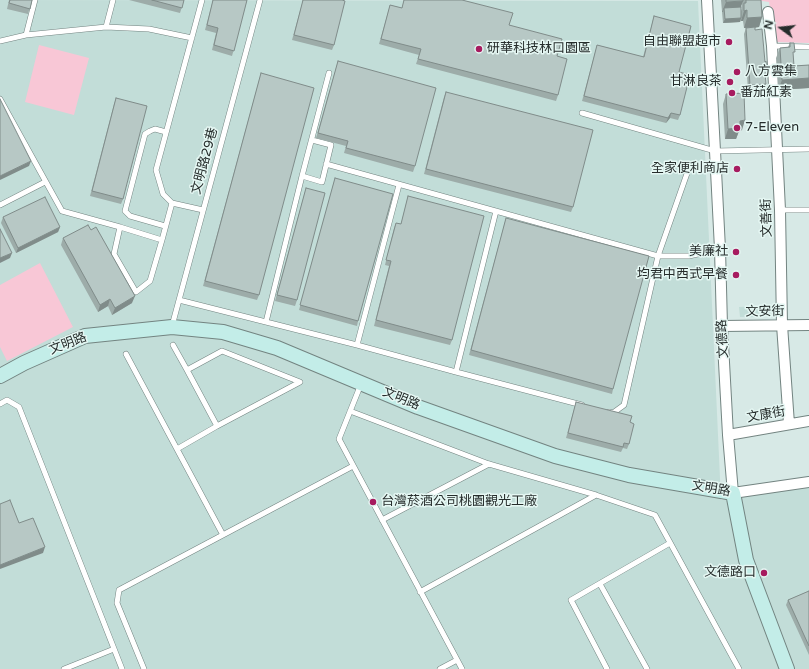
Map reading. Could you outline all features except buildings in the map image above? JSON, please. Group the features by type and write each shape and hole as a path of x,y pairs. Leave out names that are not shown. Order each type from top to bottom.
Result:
{"street":[{"name":"文德路","path":"707,0 720,249 722,326 733,493 746,560 787,669"},
{"name":"文善街","path":"768,12 772,46 780,210 782,325 789,424"},
{"name":"文安街","path":"722,326 809,324"},
{"name":"文明路","path":"0,376 24,363 86,336 172,327 223,332 277,348 418,407 555,456 629,474 733,493 809,482"},
{"name":"文康街","path":"728,435 809,421"}],"lane":[{"path":"26,35 35,0"},
{"path":"106,27 113,0"},
{"path":"202,0 156,170 163,194 172,203 203,210"},
{"name":"文明路29巷","path":"172,327 260,0"},
{"path":"0,41 26,35 106,27 149,29 192,38"},
{"path":"772,46 809,47"},
{"path":"266,322 329,72"},
{"path":"0,99 62,211 162,240"},
{"path":"582,113 715,151 809,150"},
{"path":"165,226 130,216 124,211 145,134 155,129 166,132"},
{"path":"302,176 322,182 332,145 312,140"},
{"path":"326,164 658,256 689,256 720,249"},
{"path":"605,411 613,413 624,405 658,256 690,165"},
{"path":"0,205 45,182"},
{"path":"357,345 399,184"},
{"path":"120,227 114,254 136,292 150,281 172,203"},
{"path":"780,210 809,210"},
{"path":"456,372 496,212"},
{"path":"179,300 357,345 590,407"},
{"path":"173,345 217,426"},
{"path":"177,449 300,382 222,351 187,370"},
{"path":"126,354 223,535"},
{"path":"361,383 339,439 462,669"},
{"path":"0,404 7,400 19,407 122,669"},
{"path":"350,411 489,464 596,495 655,515 739,669"},
{"path":"382,520 489,464"},
{"path":"144,669 117,603 119,590 353,466"},
{"path":"420,592 596,495"},
{"path":"607,669 571,600 670,543"},
{"path":"600,584 647,669"},
{"path":"64,669 114,649"},
{"path":"440,669 457,660"}],"shaded area":[{"path":"0,0 698,1 721,500 809,487 809,669 0,669"},
{"path":"756,0 809,0 809,43 775,42 769,2"},
{"path":"39,45 89,58 74,115 25,102"},
{"path":"40,263 73,327 7,361 0,347 0,285"},
{"path":"759,306 758,317 740,317 739,307"}],"place":[{"name":"自由聯盟超市","path":"729,42"},
{"name":"研華科技林口園區","path":"479,49"},
{"name":"八方雲集","path":"737,72"},
{"name":"甘淋良茶","path":"730,82"},
{"name":"番茄紅素","path":"732,93"},
{"name":"7-Eleven","path":"737,128"},
{"name":"全家便利商店","path":"737,169"},
{"name":"美廉社","path":"736,252"},
{"name":"均君中西式早餐","path":"736,275"},
{"name":"台灣菸酒公司桃園觀光工廠","path":"373,502"},
{"name":"文德路口","path":"764,573"}]}
